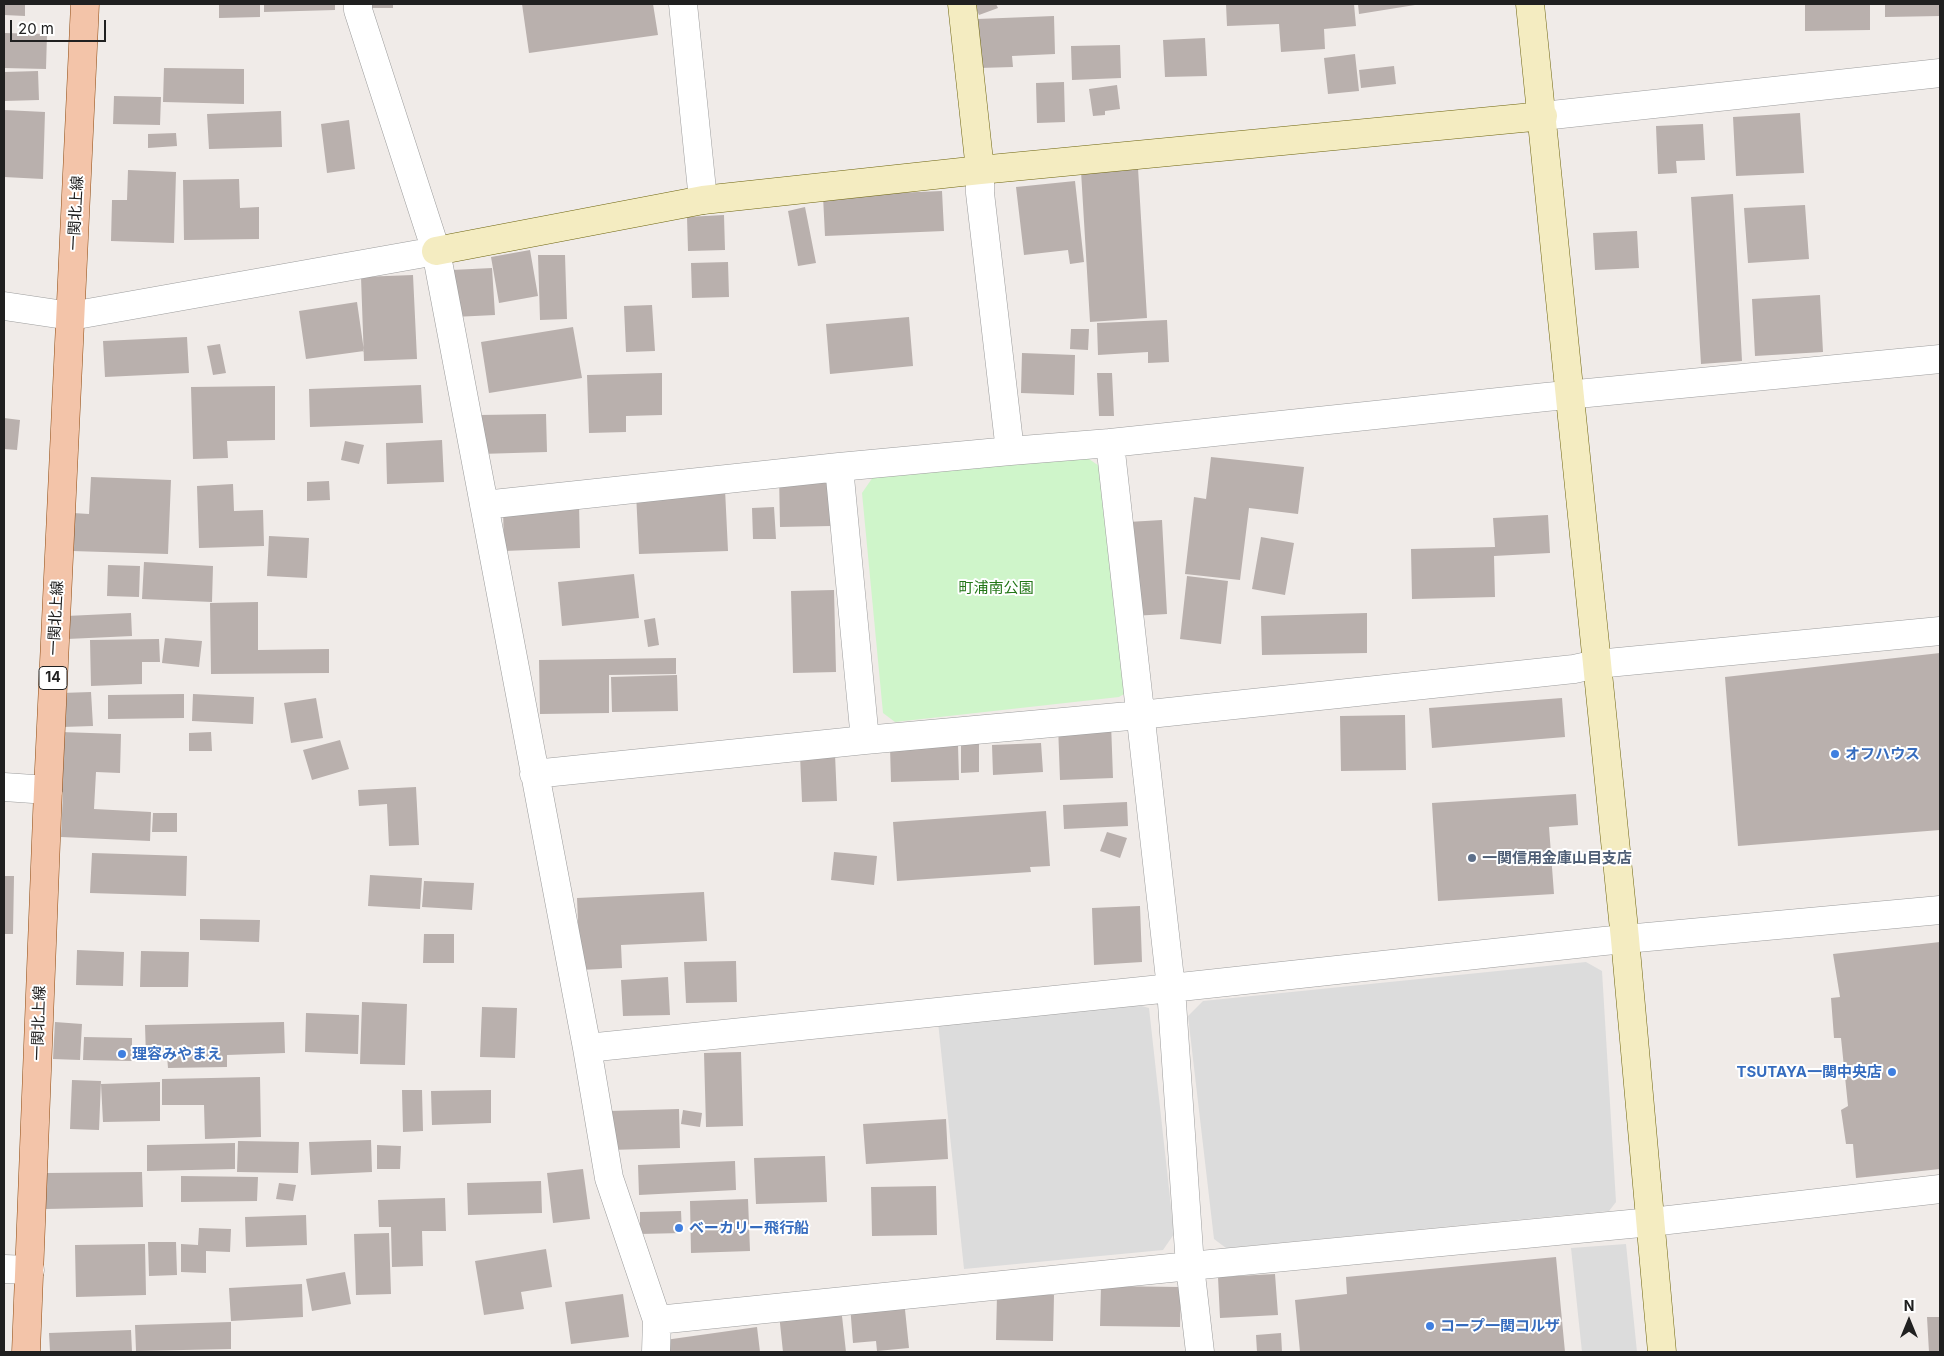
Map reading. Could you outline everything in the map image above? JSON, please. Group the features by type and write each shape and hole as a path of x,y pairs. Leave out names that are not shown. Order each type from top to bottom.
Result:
{"main road":[{"name":"一関北上線","path":"26,1352 17,1269 48,790 85,4"}],"street":[{"path":"358,4 361,19 436,252 587,1048 609,1178 658,1320 656,1352"},
{"path":"683,4 703,200"},
{"path":"962,4 980,170 980,194 1010,451"},
{"path":"1530,4 1543,116 1569,395 1625,939 1662,1352"},
{"path":"4,306 71,316 436,252 703,200 980,170 1543,116 1940,73"},
{"path":"484,505 839,467 1110,443 1569,395 1940,359"},
{"path":"1110,443 1171,988 1190,1266 1200,1352"},
{"path":"839,467 865,740"},
{"path":"534,774 865,740 1140,715 1564,670 1597,664 1940,631"},
{"path":"4,787 48,790"},
{"path":"587,1048 1625,939 1940,910"},
{"path":"658,1320 1650,1222 1940,1189"}],"green space":[{"name":"町浦南公園","path":"1086,457 1105,470 1131,690 1119,697 895,722 883,713 862,493 873,477"}],"shaded area":[{"path":"1586,962 1602,971 1616,1202 1609,1211 1226,1248 1214,1239 1188,1016 1203,1001"},
{"path":"1130,1003 1149,1008 1174,1234 1163,1250 964,1269 938,1022"},
{"path":"1626,1244 1637,1352 1582,1352 1571,1248"}],"building":[{"path":"4,4 25,4 25,16 4,15"},
{"path":"219,4 260,4 260,17 219,18"},
{"path":"264,4 335,4 335,10 264,12"},
{"path":"370,4 393,4 393,8 371,8"},
{"path":"522,4 653,4 658,35 529,53"},
{"path":"974,4 996,4 998,8 979,15"},
{"path":"1226,4 1354,4 1356,26 1324,29 1325,49 1281,52 1279,24 1227,26"},
{"path":"1358,4 1415,4 1415,5 1359,14"},
{"path":"1805,4 1870,4 1870,30 1805,31"},
{"path":"1885,4 1940,4 1940,16 1885,17"},
{"path":"1054,16 1055,54 1012,56 1013,67 979,68 977,19"},
{"path":"4,33 47,34 46,69 4,68"},
{"path":"1205,38 1207,76 1165,77 1163,40"},
{"path":"1120,45 1121,78 1072,80 1071,46"},
{"path":"1355,54 1359,91 1328,94 1324,58"},
{"path":"1394,66 1396,84 1361,88 1359,70"},
{"path":"164,68 244,69 244,104 163,102"},
{"path":"38,71 39,100 4,101 4,72"},
{"path":"1064,82 1065,122 1037,123 1036,83"},
{"path":"1117,85 1120,109 1105,111 1105,115 1093,116 1089,89"},
{"path":"114,96 161,97 160,125 113,124"},
{"path":"4,110 45,112 43,179 4,177"},
{"path":"281,111 282,147 209,149 207,114"},
{"path":"1800,113 1804,173 1736,176 1733,117"},
{"path":"349,120 355,169 327,173 321,124"},
{"path":"1703,124 1705,160 1676,161 1677,173 1658,174 1656,126"},
{"path":"176,133 177,146 148,148 148,134"},
{"path":"1138,168 1147,318 1090,322 1081,171"},
{"path":"128,170 176,172 174,243 111,241 112,200 127,200"},
{"path":"239,179 240,208 259,207 259,239 184,240 183,180"},
{"path":"1075,181 1084,262 1070,264 1068,250 1024,255 1016,187"},
{"path":"942,191 944,231 825,236 823,196"},
{"path":"1733,194 1742,361 1701,364 1691,197"},
{"path":"1805,205 1809,259 1748,263 1744,208"},
{"path":"805,207 816,263 798,266 788,211"},
{"path":"724,215 725,250 688,251 687,217"},
{"path":"1637,231 1639,268 1595,270 1593,233"},
{"path":"530,250 538,296 499,303 491,257"},
{"path":"538,255 565,255 567,319 540,320"},
{"path":"728,262 729,297 692,298 691,263"},
{"path":"492,268 495,315 454,317 452,270"},
{"path":"413,275 417,359 364,361 361,277"},
{"path":"1820,295 1823,352 1755,356 1752,299"},
{"path":"357,302 364,351 306,359 299,311"},
{"path":"652,305 655,351 626,352 624,306"},
{"path":"909,317 913,366 830,374 826,324"},
{"path":"1167,320 1169,362 1148,363 1148,352 1098,355 1097,323"},
{"path":"573,327 582,378 489,393 481,342"},
{"path":"1071,329 1089,329 1088,350 1070,349"},
{"path":"187,337 189,373 105,377 103,341"},
{"path":"220,344 226,373 213,375 207,346"},
{"path":"1022,353 1075,355 1074,395 1021,393"},
{"path":"662,373 662,415 626,416 626,432 589,433 587,375"},
{"path":"1097,373 1112,373 1114,416 1099,416"},
{"path":"421,385 423,423 310,427 309,389"},
{"path":"275,386 275,440 227,441 228,458 193,459 191,387"},
{"path":"546,414 547,452 480,454 479,415"},
{"path":"4,418 20,420 17,450 4,449"},
{"path":"442,440 444,482 387,484 386,443"},
{"path":"345,441 364,445 359,464 341,460"},
{"path":"1211,457 1304,467 1298,514 1249,508 1240,580 1185,574 1194,497 1206,499"},
{"path":"830,472 831,526 780,527 779,474"},
{"path":"91,477 171,480 168,554 72,551 73,513 89,514"},
{"path":"329,481 330,500 307,501 307,482"},
{"path":"233,484 234,511 263,510 264,546 199,548 197,486"},
{"path":"725,489 728,551 639,554 636,493"},
{"path":"579,504 580,548 504,551 503,507"},
{"path":"774,507 776,539 753,539 752,508"},
{"path":"1548,515 1550,553 1494,556 1495,597 1412,599 1411,549 1495,547 1493,518"},
{"path":"1162,520 1167,614 1132,616 1128,522"},
{"path":"269,536 309,538 307,578 267,576"},
{"path":"1261,537 1294,543 1285,595 1252,589"},
{"path":"144,562 213,566 212,602 142,599"},
{"path":"108,565 140,566 139,597 107,596"},
{"path":"634,574 639,618 562,626 558,582"},
{"path":"1187,576 1228,581 1221,644 1180,639"},
{"path":"834,590 836,672 793,673 791,591"},
{"path":"258,602 258,650 329,649 329,673 211,674 210,603"},
{"path":"131,613 132,636 67,639 66,616"},
{"path":"1367,613 1367,653 1262,655 1261,616"},
{"path":"655,618 659,645 648,647 644,620"},
{"path":"165,638 202,641 199,667 162,663"},
{"path":"159,639 160,662 142,662 142,684 91,686 90,640"},
{"name":"オフハウス","path":"1940,653 1940,830 1738,846 1725,677"},
{"path":"676,658 676,674 609,675 609,713 540,714 539,660"},
{"path":"677,675 678,711 612,712 611,677"},
{"path":"91,692 93,726 62,727 61,693"},
{"path":"184,694 184,718 108,719 108,695"},
{"path":"193,694 254,697 253,724 192,721"},
{"path":"316,698 323,738 291,743 284,703"},
{"path":"1562,698 1565,737 1432,748 1429,708"},
{"path":"1405,715 1406,770 1341,771 1340,716"},
{"path":"1111,723 1113,778 1060,780 1058,725"},
{"path":"60,732 121,734 120,773 96,772 94,809 151,812 150,841 61,837 63,792 57,792"},
{"path":"211,732 212,751 189,751 189,733"},
{"path":"340,740 349,769 312,780 303,750"},
{"path":"961,743 979,743 979,772 961,773"},
{"path":"1041,743 1043,772 993,775 992,745"},
{"path":"958,745 959,780 891,782 890,747"},
{"path":"835,754 837,801 802,802 800,755"},
{"path":"416,787 419,845 389,846 387,804 359,806 358,790"},
{"path":"1576,794 1578,825 1549,827 1554,894 1438,901 1432,803"},
{"path":"1127,802 1128,826 1064,829 1063,805"},
{"path":"1046,811 1050,866 1030,867 1031,872 897,881 893,822"},
{"path":"153,813 177,813 177,832 152,832"},
{"path":"1107,832 1127,838 1120,858 1100,851"},
{"path":"834,852 877,856 874,885 831,880"},
{"path":"92,853 187,856 186,896 90,893"},
{"path":"370,875 422,878 420,909 368,906"},
{"path":"4,876 14,876 13,934 4,934"},
{"path":"424,881 474,883 472,910 422,907"},
{"path":"704,892 707,941 621,945 622,968 580,970 577,898"},
{"path":"1140,906 1142,962 1094,965 1092,908"},
{"path":"200,919 260,920 259,942 200,940"},
{"path":"424,934 454,934 454,963 423,963"},
{"name":"TSUTAYA一関中央店","path":"1940,942 1940,1169 1856,1178 1853,1144 1846,1144 1841,1110 1848,1106 1841,1038 1834,1038 1831,998 1840,997 1833,954"},
{"path":"77,950 124,952 123,986 76,985"},
{"path":"141,951 189,952 188,987 140,987"},
{"path":"736,961 737,1002 686,1003 684,962"},
{"path":"668,977 670,1015 623,1016 621,980"},
{"path":"362,1002 407,1004 405,1065 360,1064"},
{"path":"482,1007 517,1008 515,1058 480,1057"},
{"path":"306,1013 359,1015 358,1054 305,1052"},
{"path":"55,1022 82,1024 80,1060 53,1059"},
{"path":"284,1022 285,1053 227,1055 227,1067 168,1068 167,1056 146,1057 145,1025"},
{"path":"84,1037 132,1038 132,1061 83,1060"},
{"path":"741,1052 743,1126 706,1127 704,1053"},
{"path":"260,1077 261,1137 205,1139 204,1105 162,1105 162,1079"},
{"path":"72,1080 101,1081 99,1130 70,1129"},
{"path":"160,1082 160,1121 103,1122 101,1084"},
{"path":"402,1090 422,1090 423,1131 403,1132"},
{"path":"491,1090 491,1123 432,1125 431,1091"},
{"path":"679,1109 680,1148 610,1150 609,1111"},
{"path":"683,1110 702,1113 700,1127 681,1124"},
{"path":"946,1119 948,1159 866,1164 863,1124"},
{"path":"371,1140 372,1172 311,1175 309,1142"},
{"path":"238,1141 299,1142 298,1173 237,1172"},
{"path":"235,1143 235,1169 147,1171 147,1145"},
{"path":"377,1145 401,1146 400,1169 377,1169"},
{"path":"825,1156 827,1202 756,1204 754,1158"},
{"path":"735,1161 736,1190 639,1195 638,1165"},
{"path":"583,1169 590,1219 553,1223 547,1173"},
{"path":"142,1172 143,1207 46,1209 46,1173"},
{"path":"181,1176 258,1177 257,1201 181,1202"},
{"path":"541,1181 542,1213 468,1215 467,1183"},
{"path":"279,1183 296,1185 293,1201 276,1199"},
{"path":"936,1186 937,1235 872,1236 871,1187"},
{"path":"445,1198 446,1231 422,1231 423,1266 392,1267 391,1227 379,1227 378,1200"},
{"path":"748,1199 750,1251 691,1253 690,1201"},
{"path":"681,1211 682,1233 640,1234 640,1212"},
{"path":"306,1215 307,1245 246,1247 245,1217"},
{"path":"199,1228 231,1229 230,1252 206,1251 206,1273 181,1272 181,1244 198,1245"},
{"path":"389,1233 391,1294 356,1295 354,1234"},
{"path":"148,1242 176,1242 177,1275 149,1276"},
{"path":"145,1244 146,1295 76,1297 75,1245"},
{"path":"546,1249 552,1287 521,1292 524,1309 484,1315 475,1261"},
{"name":"コープ一関コルザ","path":"1556,1257 1565,1352 1300,1352 1295,1300 1347,1294 1346,1277"},
{"path":"345,1272 351,1304 312,1311 306,1279"},
{"path":"1275,1274 1278,1315 1220,1318 1218,1277"},
{"path":"302,1284 303,1317 231,1321 229,1288"},
{"path":"1101,1286 1181,1287 1180,1327 1100,1326"},
{"path":"623,1294 629,1337 571,1344 565,1302"},
{"path":"997,1294 1054,1295 1053,1341 996,1340"},
{"path":"904,1300 909,1348 877,1351 876,1341 853,1343 850,1305"},
{"path":"841,1307 846,1352 783,1352 779,1314"},
{"path":"1927,1317 1940,1317 1940,1352 1929,1352"},
{"path":"231,1322 231,1349 136,1351 135,1325"},
{"path":"757,1327 760,1352 667,1352 665,1340"},
{"path":"131,1330 132,1352 50,1352 49,1333"},
{"path":"1281,1333 1282,1352 1257,1352 1256,1335"}],"place":[{"name":"オフハウス","path":"1835,754"},
{"name":"一関信用金庫山目支店","path":"1472,858"},
{"name":"理容みやまえ","path":"122,1054"},
{"name":"TSUTAYA一関中央店","path":"1892,1072"},
{"name":"ベーカリー飛行船","path":"679,1228"},
{"name":"コープ一関コルザ","path":"1430,1326"}]}
